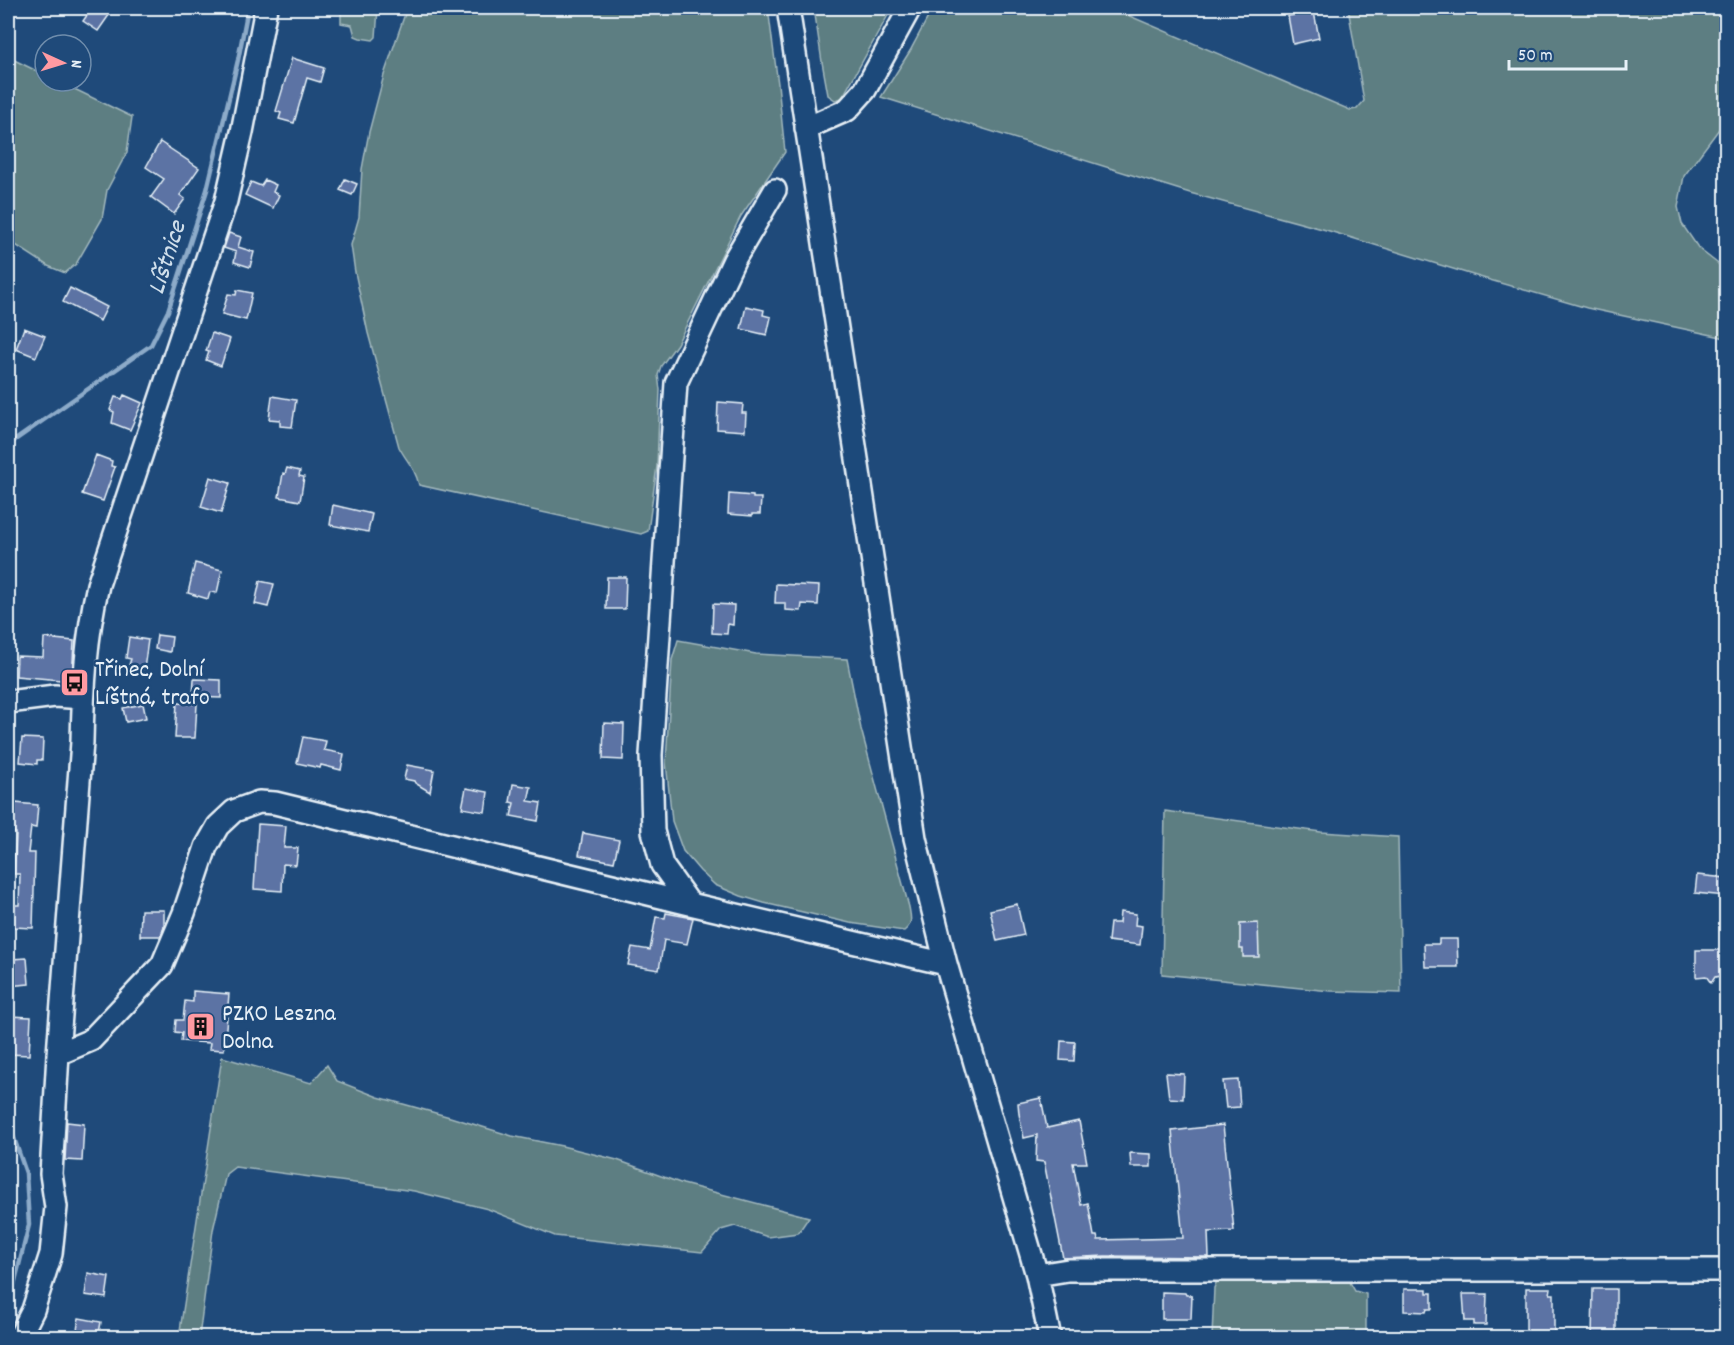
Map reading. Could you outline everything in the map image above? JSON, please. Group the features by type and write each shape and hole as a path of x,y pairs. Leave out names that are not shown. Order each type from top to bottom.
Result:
{"street":[{"path":"20,1338 33,1310 51,1254 56,1207 51,1174 90,621 98,585 226,201 266,8"},
{"path":"788,8 915,838 946,964 1037,1275 1050,1338"},
{"path":"806,128 847,110 865,90 910,8"},
{"path":"690,904 662,866 653,831 651,755 676,383 734,260 775,190"},
{"path":"8,702 55,696 83,698"},
{"path":"58,1054 91,1040 162,965 184,913 206,847 218,826 234,811 259,802 275,803 946,964"},
{"path":"1037,1275 1068,1270 1726,1270"}],"green space":[{"path":"341,8 378,8 376,37 373,40 355,36 352,25 341,23"},
{"path":"407,8 768,8 785,152 741,216 677,344 661,366 658,375 660,390 657,466 648,531 641,534 419,485 413,469 399,447 368,333 351,245 359,217 362,169 369,132 384,75"},
{"path":"814,8 892,8 842,98 835,100 828,95"},
{"path":"933,8 1111,8 1350,110 1357,109 1364,101 1348,8 1726,8 1726,121 1684,176 1678,207 1682,224 1699,249 1726,270 1726,338 1587,308 1326,230 1190,193 881,97 910,51"},
{"path":"8,57 33,69 33,93 83,93 132,117 127,152 107,190 102,219 76,264 65,273 48,266 8,240"},
{"path":"678,640 756,654 847,659 861,729 909,907 910,923 904,931 850,923 741,896 715,885 683,851 672,821 666,762 672,660"},
{"path":"1165,811 1321,832 1398,837 1401,993 1331,991 1162,974"},
{"path":"222,1057 311,1083 327,1065 337,1081 378,1097 512,1136 617,1160 683,1184 809,1217 798,1233 768,1237 735,1226 721,1230 702,1252 555,1236 488,1209 414,1191 235,1167 226,1174 213,1230 199,1337 179,1337"},
{"path":"1347,1277 1355,1291 1366,1294 1366,1337 1212,1338 1214,1288 1217,1281 1225,1278"}],"building":[{"path":"92,8 114,8 98,31 83,21"},
{"path":"1314,12 1319,38 1293,44 1288,16"},
{"path":"292,58 324,68 320,82 307,78 294,123 279,119 281,113 276,111"},
{"path":"160,142 199,168 180,195 185,199 174,214 151,197 164,179 146,167"},
{"path":"345,179 357,184 352,195 340,190"},
{"path":"265,180 276,185 273,192 279,195 273,208 245,195 251,182 261,186"},
{"path":"229,233 241,237 238,247 254,252 250,267 234,262 236,252 224,248"},
{"path":"70,288 107,307 100,321 63,302"},
{"path":"237,290 252,293 246,320 222,314 228,294 236,295"},
{"path":"746,306 764,310 763,315 771,317 767,335 741,329"},
{"path":"24,328 45,336 36,357 16,349"},
{"path":"212,333 230,339 221,366 206,360 209,352 206,351"},
{"path":"124,395 142,403 130,430 112,423 114,412 110,410 115,397 122,399"},
{"path":"272,396 296,400 292,427 280,426 280,420 269,419"},
{"path":"718,402 743,404 742,413 746,413 745,431 717,429"},
{"path":"96,455 112,461 111,466 115,467 103,501 82,494"},
{"path":"287,468 300,471 299,476 304,477 300,501 279,497 283,473 285,474"},
{"path":"210,477 230,483 221,513 201,507"},
{"path":"729,494 761,498 760,514 752,514 752,516 728,514"},
{"path":"333,505 372,514 368,532 330,525"},
{"path":"195,563 222,570 217,593 210,592 208,599 188,593"},
{"path":"607,577 626,577 625,609 606,609"},
{"path":"260,581 274,584 268,607 255,604"},
{"path":"776,584 819,586 818,605 802,604 801,611 785,610 785,603 775,603"},
{"path":"713,604 734,605 733,625 728,624 727,634 712,633"},
{"path":"157,635 172,637 170,652 155,649"},
{"path":"129,637 148,640 144,669 129,665 131,659 126,658"},
{"path":"44,638 74,641 72,681 16,676 17,656 43,657"},
{"path":"194,679 221,680 221,698 193,697"},
{"path":"177,703 197,704 195,738 175,738"},
{"path":"143,704 146,718 126,722 123,708"},
{"path":"604,723 624,724 623,760 603,759"},
{"path":"303,737 326,741 324,750 344,754 341,770 297,763"},
{"path":"22,738 43,739 42,760 37,760 37,764 20,762"},
{"path":"407,765 434,770 430,792 414,781 404,779"},
{"path":"513,784 531,787 528,801 541,803 538,821 511,816 514,803 510,802"},
{"path":"466,788 488,792 485,812 462,808"},
{"path":"15,803 38,805 36,828 31,827 28,853 35,853 33,928 13,927 13,905 19,905 20,874 14,874"},
{"path":"258,824 286,826 284,848 298,848 296,865 283,864 282,891 254,889"},
{"path":"583,833 619,840 614,862 579,855"},
{"path":"1697,875 1726,878 1726,896 1695,893"},
{"path":"1017,904 1024,935 997,941 990,910"},
{"path":"141,910 164,910 164,926 161,936 140,936"},
{"path":"1120,912 1136,914 1135,925 1142,926 1140,945 1108,941 1110,923 1119,923"},
{"path":"666,913 693,918 687,944 664,940 659,970 628,965 632,947 650,950 656,917 665,918"},
{"path":"1258,923 1259,957 1243,957 1243,949 1240,949 1240,924"},
{"path":"1439,939 1457,939 1458,967 1425,967 1424,944 1439,944"},
{"path":"1696,950 1721,950 1721,976 1715,977 1711,983 1706,976 1696,977"},
{"path":"27,958 29,984 8,986 8,963 11,963 11,959"},
{"name":"PZKO Leszna Dolna","path":"193,991 229,994 224,1050 209,1049 210,1043 181,1041 182,1033 175,1032 176,1020 183,1020 185,1001 193,1002"},
{"path":"8,1016 31,1017 29,1055 8,1054"},
{"path":"1061,1041 1075,1042 1074,1061 1060,1060"},
{"path":"1166,1073 1184,1074 1183,1099 1169,1098"},
{"path":"1238,1080 1240,1107 1226,1108 1223,1081"},
{"path":"1041,1098 1047,1128 1079,1121 1087,1163 1073,1163 1081,1205 1088,1203 1094,1236 1097,1236 1098,1240 1183,1238 1172,1131 1223,1125 1234,1231 1208,1232 1209,1257 1063,1258 1044,1162 1036,1161 1037,1135 1024,1138 1019,1114 1018,1103"},
{"path":"67,1122 84,1124 82,1161 65,1160"},
{"path":"1130,1153 1151,1154 1151,1167 1131,1167"},
{"path":"88,1273 109,1277 106,1298 85,1295"},
{"path":"1526,1288 1551,1288 1550,1294 1554,1294 1554,1338 1526,1338"},
{"path":"1404,1289 1427,1289 1427,1293 1432,1293 1432,1309 1427,1309 1426,1312 1404,1311"},
{"path":"1593,1289 1616,1289 1616,1338 1592,1338"},
{"path":"1162,1292 1192,1295 1191,1319 1162,1319"},
{"path":"1463,1294 1487,1294 1486,1325 1474,1325 1474,1321 1465,1321"},
{"path":"79,1318 101,1322 99,1333 77,1330"}],"waterway":[{"name":"Líštnice","path":"8,445 151,345 168,311 207,190 248,8"},
{"name":"Líštnice","path":"8,1121 26,1173 29,1225 13,1289 8,1300"}],"place":[{"name":"Třinec, Dolní Líštná, trafo","path":"74,682"},
{"name":"PZKO Leszna Dolna","path":"201,1026"}]}
